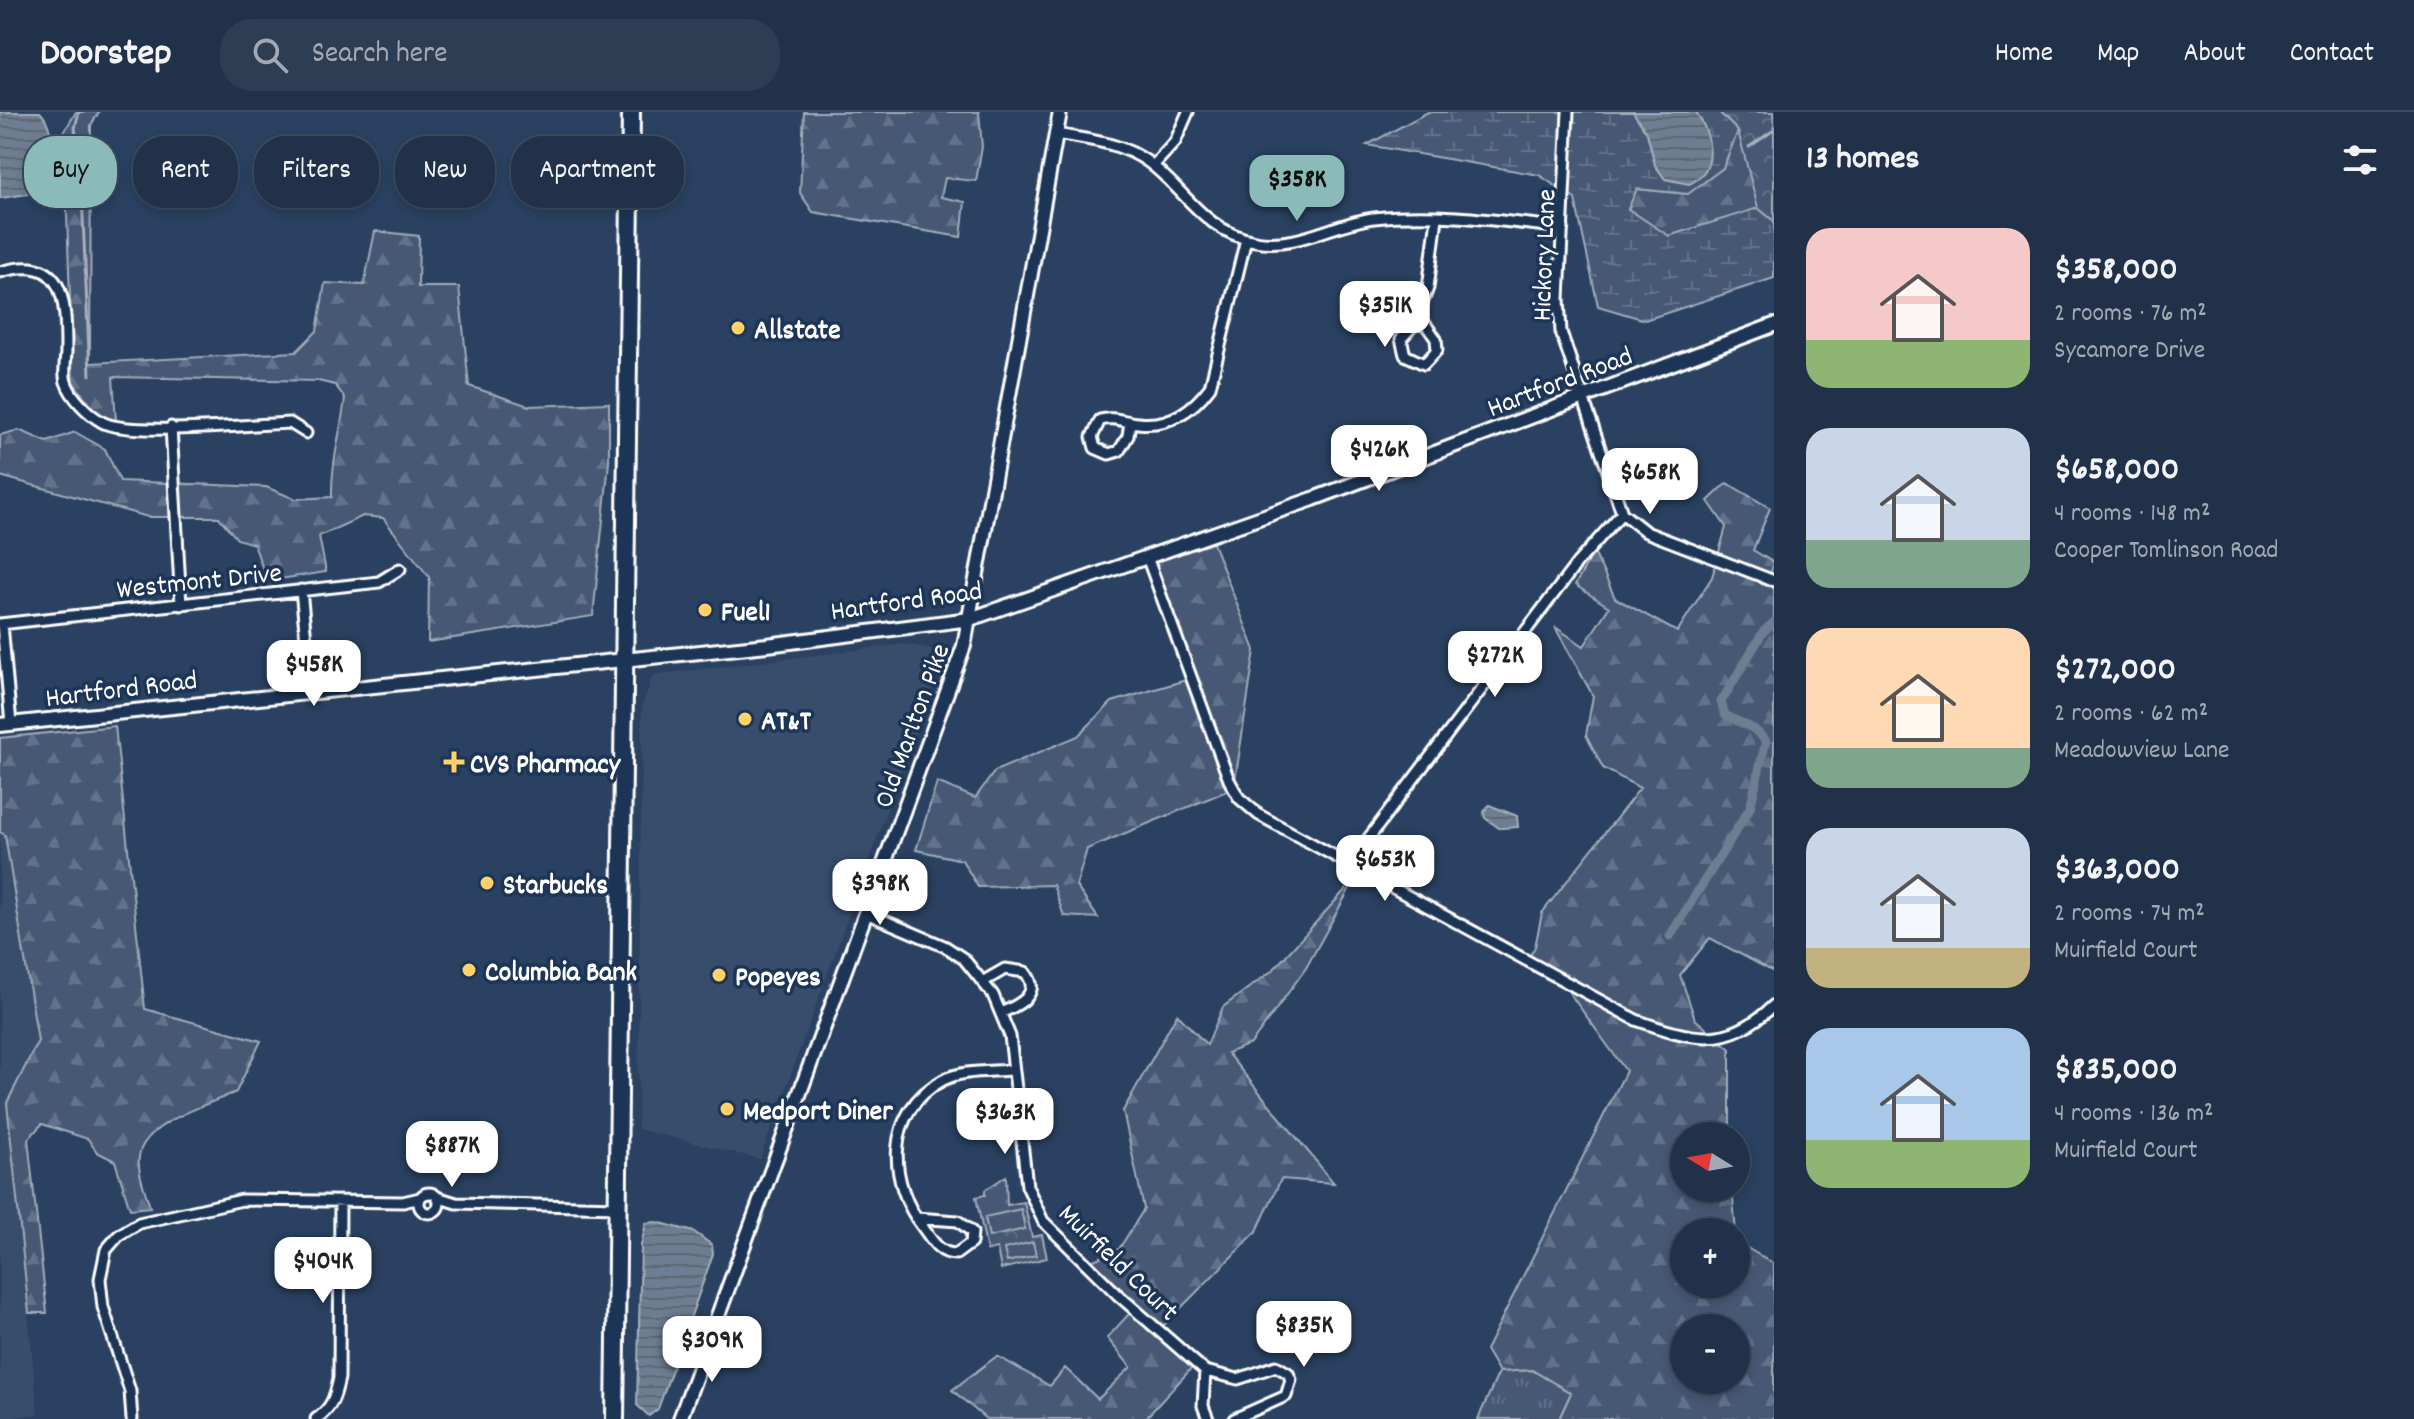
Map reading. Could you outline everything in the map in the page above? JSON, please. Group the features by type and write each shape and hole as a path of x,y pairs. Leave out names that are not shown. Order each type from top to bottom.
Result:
{"highway":[{"path":"615,1419 631,112"}],"street":[{"name":"Old Marlton Pike","path":"680,1419 953,678 970,619 1060,112"},
{"path":"1153,166 1175,142 1188,112"},
{"name":"Hickory Lane","path":"1568,112 1559,322 1563,349 1622,513"},
{"path":"1056,134 1106,142 1153,166 1192,208 1218,226 1246,239 1285,242 1373,218 1437,218 1563,228"},
{"path":"1415,323 1426,325 1436,339 1437,350 1424,364 1412,360 1401,349 1401,339 1415,323 1431,279 1437,218"},
{"path":"1130,422 1128,436 1119,451 1109,454 1095,448 1092,437 1100,420 1110,417 1130,422 1158,423 1177,417 1196,405 1210,387 1246,239"},
{"path":"0,272 23,265 44,269 51,274 64,299 66,381 92,416 106,425 171,427 290,423 306,433"},
{"name":"Hartford Road","path":"6,725 624,657 767,645 970,619 1147,557 1774,325"},
{"path":"171,427 175,555 181,605"},
{"path":"1349,864 1578,562 1612,520 1622,513 1646,532 1774,581"},
{"path":"1147,557 1235,792 1259,815 1610,1008 1656,1027 1689,1036 1720,1038 1744,1030 1774,1005"},
{"name":"Westmont Drive","path":"1,624 379,582 400,569"},
{"path":"301,590 311,690"},
{"path":"1,624 6,725"},
{"name":"Muirfield Court","path":"866,913 946,947 964,959 984,981 1003,1012 1010,1036 1011,1070 1025,1178 1043,1221 1117,1294 1205,1371"},
{"path":"984,981 1005,969 1025,972 1030,979 1030,994 1023,1003 1003,1012"},
{"path":"916,1218 963,1223 972,1232 971,1243 963,1252 948,1254 940,1250 916,1218 896,1176 897,1146 909,1114 925,1093 946,1078 1011,1070"},
{"path":"132,1419 130,1391 103,1307 100,1279 106,1250 119,1235 139,1223 242,1200 403,1202 427,1193 438,1202 618,1207"},
{"path":"420,1198 421,1209"},
{"path":"316,1419 328,1411 339,1378 340,1201"},
{"path":"403,1202 428,1213 438,1202"},
{"path":"1208,1419 1203,1406 1205,1371 1238,1379 1276,1366 1288,1373 1291,1380 1286,1396 1234,1419"},
{"path":"686,1419 687,1398"}],"shaded area":[{"path":"0,112 40,112 51,136 24,136 24,194 0,198"},
{"path":"1633,112 1696,112 1706,131 1710,151 1709,161 1699,178 1689,184 1665,179 1655,165 1647,133"},
{"path":"904,644 937,650 938,670 760,1159 638,1129 642,707 653,675"},
{"path":"1489,805 1517,816 1518,827 1499,828 1485,818 1484,812"},
{"path":"0,832 5,835 38,1041 7,1103 38,1414 0,1419"},
{"path":"657,1222 694,1232 712,1245 713,1254 658,1409 649,1416 637,1405 641,1245 646,1223"}],"green space":[{"path":"76,112 99,112 91,125 91,136 64,136"},
{"path":"804,112 979,112 982,147 976,181 945,178 941,197 965,202 961,237 813,212 800,193"},
{"path":"1428,112 1719,112 1738,131 1723,168 1688,194 1637,189 1628,209 1669,236 1758,208 1774,221 1774,278 1645,320 1598,306 1575,199 1539,175 1367,145"},
{"path":"1719,112 1774,112 1774,221 1758,209 1668,236 1628,209 1636,189 1688,194 1738,131"},
{"path":"1719,112 1774,112 1774,221 1758,208 1738,131"},
{"path":"67,208 91,208 90,363 296,352 317,331 325,283 364,285 375,231 419,236 418,287 459,287 469,386 529,406 609,403 609,462 593,616 428,642 429,577 383,518 363,516 319,536 326,572 267,581 254,544 237,539 219,517 148,517 0,476 0,435 19,430 47,442 75,432 105,449 120,481 266,487 295,499 332,497 345,398 335,385 318,381 113,377 116,421 98,414 73,382"},
{"path":"1727,483 1770,508 1753,550 1774,563 1768,579 1774,582 1774,972 1710,938 1680,975 1695,1019 1730,1049 1730,1122 1670,1122 1670,1202 1733,1202 1735,1218 1670,1218 1670,1298 1750,1298 1750,1250 1774,1264 1774,1419 1559,1419 1571,1393 1532,1370 1499,1372 1486,1350 1626,1071 1555,973 1528,959 1535,947 1542,913 1640,788 1603,768 1586,735 1593,696 1555,627 1584,646 1609,607 1575,585 1594,552 1615,598 1677,632 1712,577 1726,527 1708,501"},
{"path":"1211,538 1255,650 1234,788 1087,849 1076,886 1098,918 1064,916 1053,885 978,887 962,860 916,850 937,782 975,798 995,771 1078,736 1112,702 1189,679 1152,558"},
{"path":"115,726 145,1009 261,1041 236,1092 178,1117 151,1134 143,1145 139,1169 150,1207 130,1209 115,1161 97,1152 88,1139 42,1124 28,1139 47,1313 29,1313 7,1103 38,1041 5,835 0,832 0,738"},
{"path":"1355,879 1306,968 1251,1044 1227,1053 1334,1183 1281,1179 1257,1231 1163,1326 1200,1359 1145,1419 986,1419 952,1390 997,1356 1050,1386 1065,1368 1098,1399 1131,1367 1107,1338 1138,1304 1091,1261 1119,1249 1144,1209 1123,1111 1177,1014 1207,1045 1223,1007 1273,970"},
{"path":"1006,1176 1007,1205 1024,1202 1032,1237 1042,1235 1047,1258 1001,1269 997,1249 987,1251 976,1197 985,1195 985,1190"},
{"path":"1021,1209 1025,1229 989,1237 985,1217"},
{"path":"1033,1242 1036,1255 1007,1262 1004,1249"},
{"path":"1532,1370 1571,1393 1559,1419 1478,1419 1499,1372"}],"waterway":[{"path":"79,112 75,128 81,173 90,375"},
{"path":"1749,147 1774,130"},
{"path":"1670,936 1750,808 1766,741 1754,729 1725,715 1721,702 1763,632 1774,622"}],"place":[{"name":"Allstate","path":"738,328"},
{"name":"Fuel1","path":"705,610"},
{"name":"AT&T","path":"745,719"},
{"name":"CVS Pharmacy","path":"454,762"},
{"name":"Starbucks","path":"487,883"},
{"name":"Columbia Bank","path":"469,970"},
{"name":"Popeyes","path":"719,975"},
{"name":"Medport Diner","path":"727,1109"}]}
